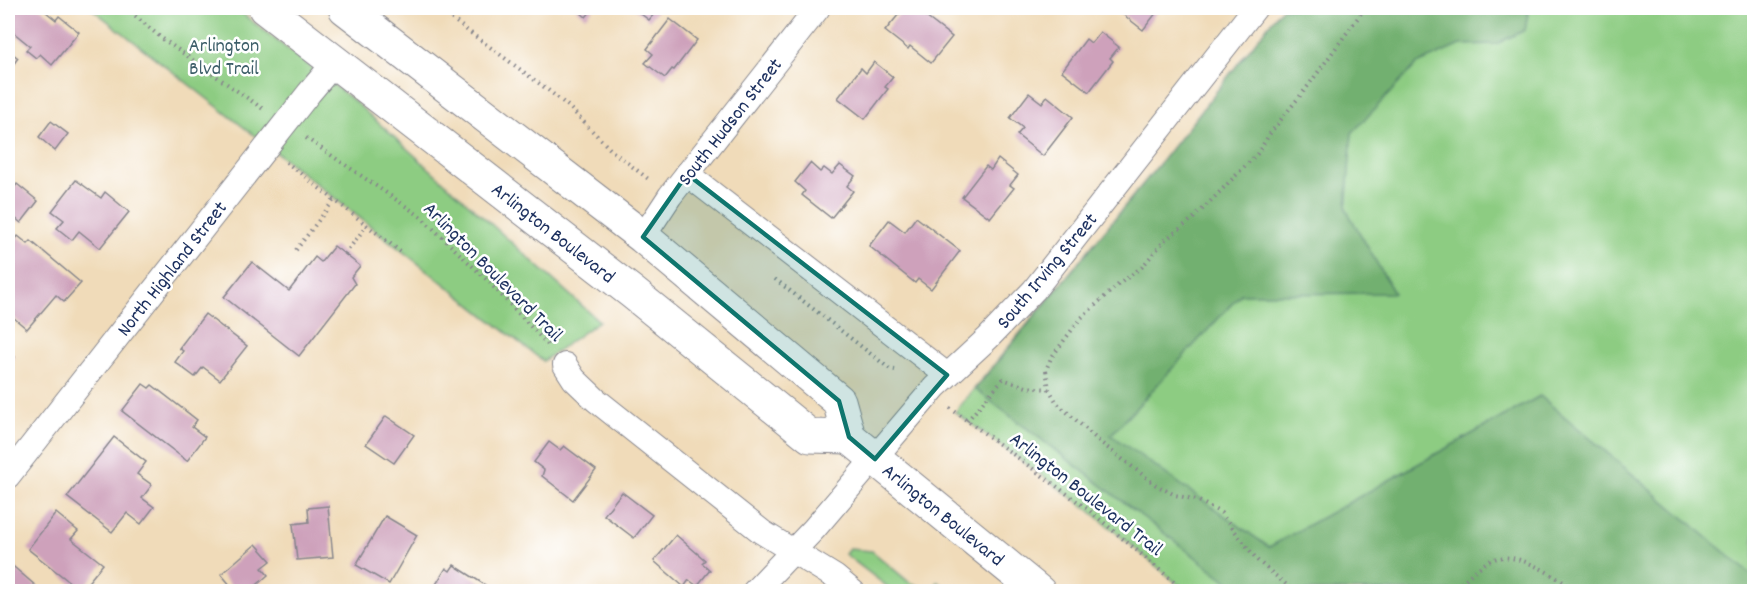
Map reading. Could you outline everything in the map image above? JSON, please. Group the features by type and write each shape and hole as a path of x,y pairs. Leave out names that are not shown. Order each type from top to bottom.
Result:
{"highway":[{"name":"Arlington Boulevard","path":"265,8 633,293 810,436 849,437 1040,591"},
{"path":"361,12 643,237 839,401 849,437"}],"street":[{"name":"South Hudson Street","path":"643,237 687,174 818,8"},
{"name":"South Irving Street","path":"754,591 875,459 934,387 988,338 1034,290 1255,8"},
{"name":"North Highland Street","path":"8,476 336,61"},
{"path":"687,174 947,375"},
{"path":"565,365 574,379 596,400 762,532 835,577 853,591"}],"path":[{"path":"126,8 160,37 258,105"},
{"path":"437,8 568,106 612,151 654,183"},
{"path":"1295,591 1258,561 1221,513 1197,500 1175,495 1156,485 1100,442 1057,403 1049,389 1046,370 1050,358 1080,319 1142,267 1165,240 1195,217 1257,154 1271,132 1365,8"},
{"name":"Arlington Boulevard Trail","path":"309,140 420,216 488,281 565,365"},
{"path":"280,157 401,252"},
{"path":"296,250 334,200"},
{"path":"345,254 367,225"},
{"name":"Arlington Boulevard Trail","path":"1049,389 1026,387 1003,379 967,421 1089,510 1186,591"},
{"path":"1453,591 1473,571 1491,560 1512,557 1535,565 1579,591"}],"highlighted area":[{"path":"687,174 947,375 875,459 849,437 839,401 643,237"}],"green space":[{"name":"Arlington Blvd Trail","path":"91,8 235,8 353,100 599,321 543,361"},
{"path":"1282,8 1754,8 1754,591 1186,591 1089,510 955,412 1161,162"},
{"path":"1282,8 1529,8 1525,30 1496,44 1460,45 1417,64 1352,133 1346,209 1394,293 1241,294 1111,435 1269,547 1540,396 1754,577 1754,591 1240,591 975,389 1161,162"},
{"path":"849,549 872,551 909,582 931,591 893,591 845,554"},
{"path":"938,582 952,591 931,591"}],"building":[{"path":"8,8 41,8 56,20 59,16 79,32 52,65 40,54 36,58 26,50 30,46 8,28"},
{"path":"575,8 594,8 586,17"},
{"path":"633,8 659,8 649,20"},
{"path":"904,8 930,8 932,10 926,17 952,37 931,63 910,46 908,49 885,31"},
{"path":"1117,8 1160,8 1143,30"},
{"path":"670,19 697,40 665,78 645,63 653,54 647,49"},
{"path":"1100,32 1119,47 1110,58 1113,61 1089,92 1062,71 1086,39 1091,43"},
{"path":"8,50 18,58 8,72"},
{"path":"874,62 893,77 885,87 888,89 865,119 838,98 861,68 866,73"},
{"path":"1029,93 1042,103 1047,96 1073,117 1043,156 1017,135 1023,128 1010,118"},
{"path":"51,121 68,134 55,151 39,137"},
{"path":"998,159 1018,175 1010,185 1014,188 990,218 962,197 986,166 991,170"},
{"path":"810,163 820,172 824,168 832,174 840,165 855,176 847,186 853,191 831,218 802,195 805,191 795,182"},
{"path":"76,180 101,198 105,192 129,212 100,248 79,231 72,240 57,228 64,220 52,211"},
{"path":"17,184 38,201 21,223 8,212 8,196"},
{"path":"916,217 960,251 931,289 918,279 915,283 869,246 889,220 905,232"},
{"path":"18,236 28,244 31,241 81,283 64,302 56,295 27,329 8,313 8,249"},
{"path":"334,246 360,266 351,277 355,284 299,356 224,297 252,262 289,291 315,257 321,262"},
{"path":"205,314 247,346 220,380 203,367 195,377 175,362 183,351 179,348"},
{"path":"8,351 15,357 8,367"},
{"path":"143,384 149,388 152,385 197,420 192,427 205,437 187,461 122,411"},
{"path":"386,416 414,435 394,463 366,444"},
{"path":"114,437 146,462 137,474 152,485 142,498 154,507 141,524 127,513 112,532 67,497"},
{"path":"549,442 560,450 564,446 596,470 573,500 542,476 544,470 534,462"},
{"path":"622,492 652,515 634,538 604,515"},
{"path":"328,506 333,557 297,560 293,524 309,522 308,508"},
{"path":"56,513 78,531 71,539 103,564 81,591 28,549"},
{"path":"385,516 417,535 389,584 356,565"},
{"path":"676,535 705,560 702,563 710,570 697,586 689,580 684,587 654,561"},
{"path":"256,544 271,561 262,568 268,575 249,592 236,592 221,574"},
{"path":"8,562 43,592 8,592"},
{"path":"454,565 496,592 436,592 438,588 435,586 446,568 450,571"}]}
